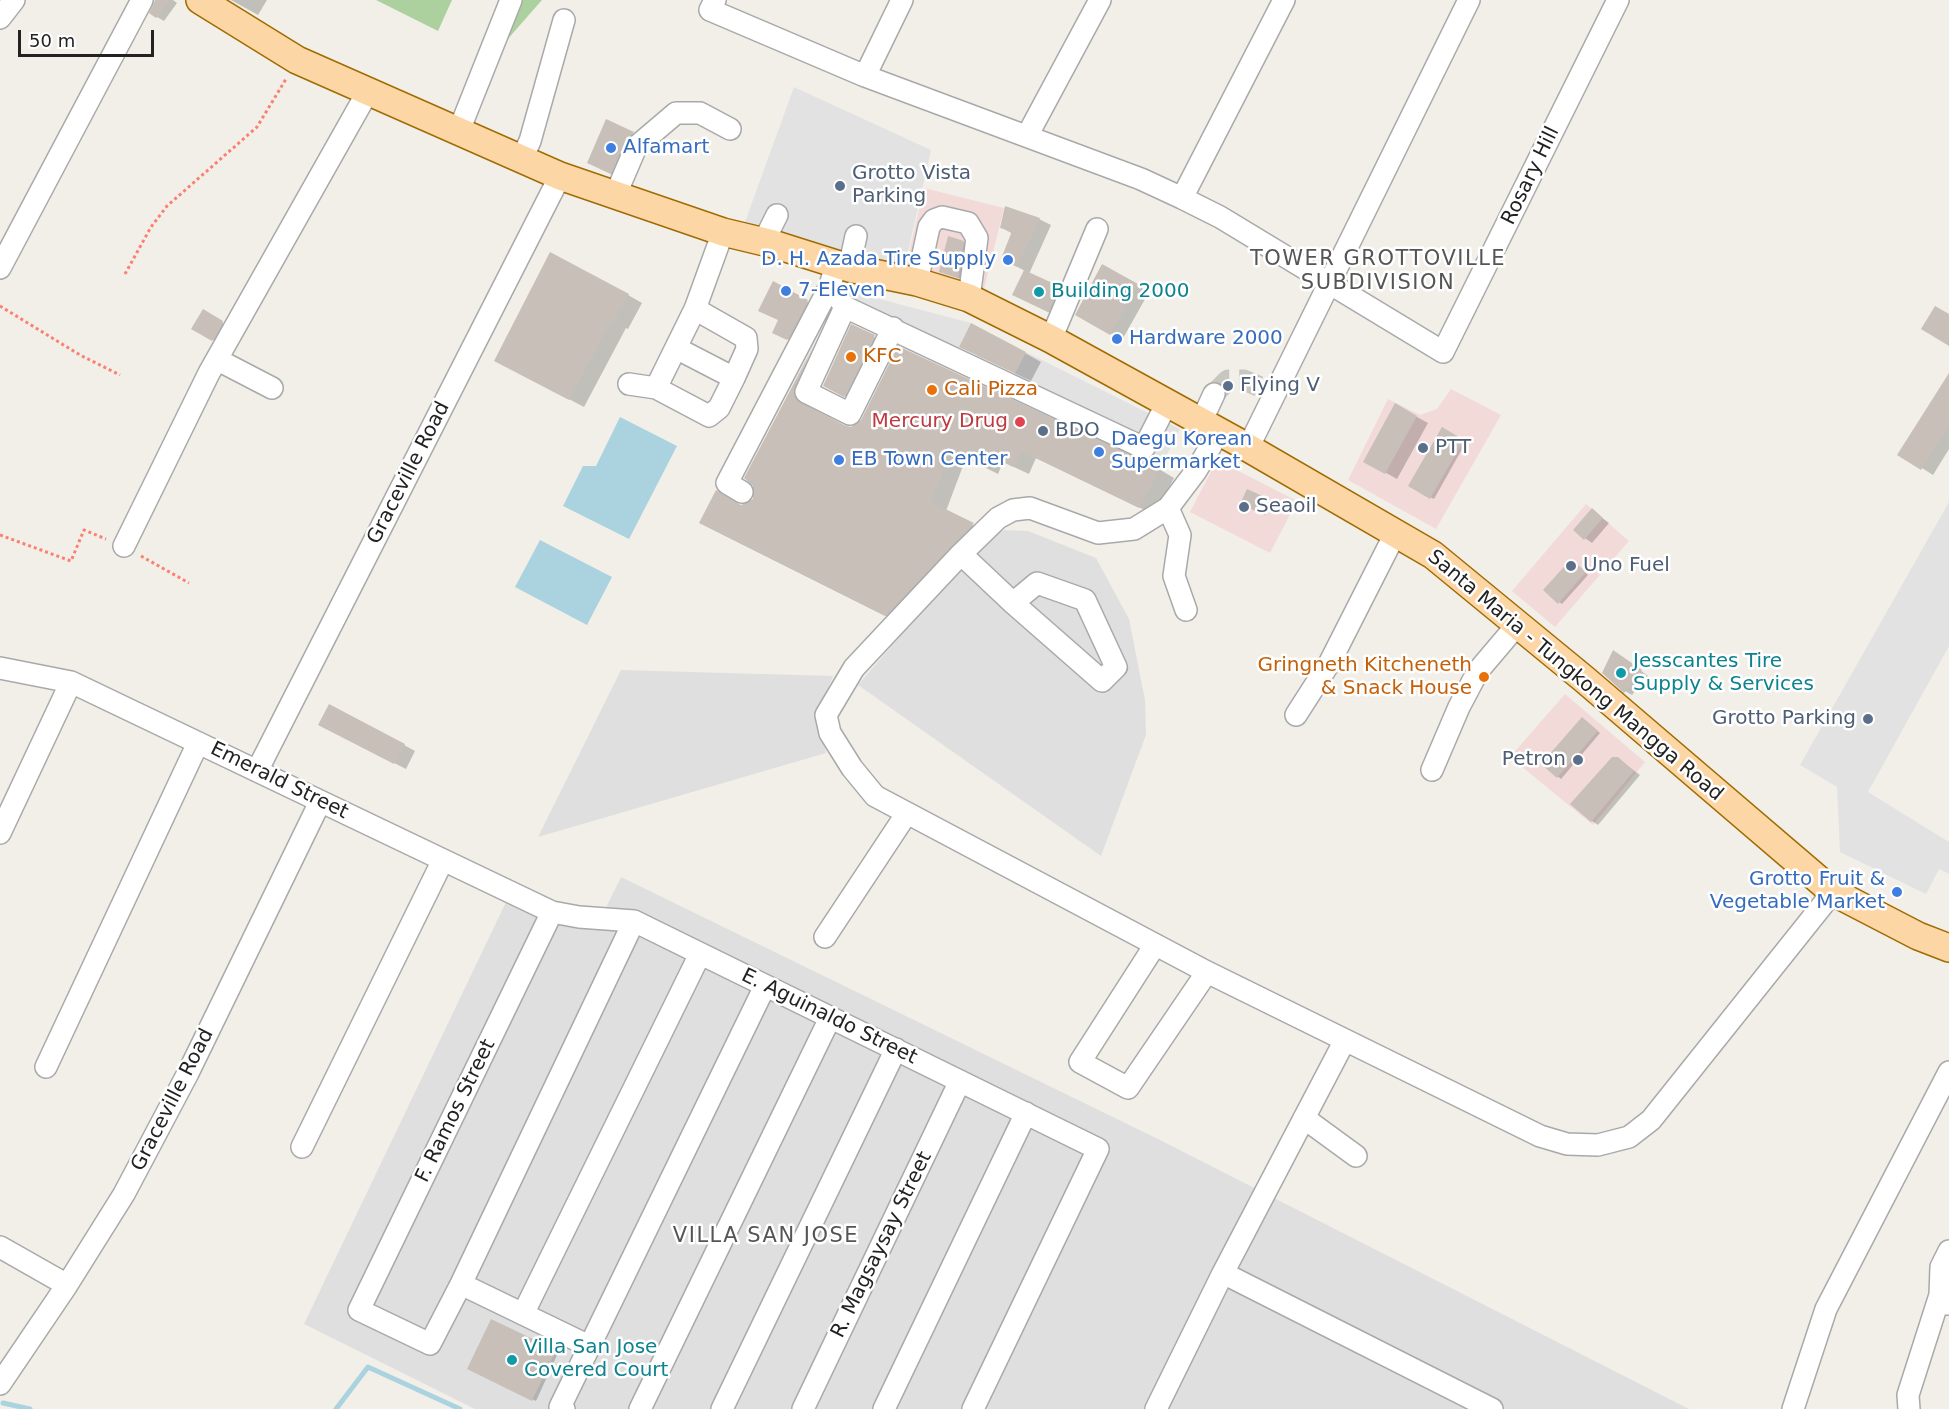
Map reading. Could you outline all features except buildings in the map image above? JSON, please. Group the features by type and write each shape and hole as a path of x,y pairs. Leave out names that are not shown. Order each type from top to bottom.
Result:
{"main road":[{"name":"Santa Maria - Tungkong Mangga Road","path":"200,0 297,60 367,93 560,176 723,232 773,244 839,273 917,282 969,298 1051,339 1396,532 1468,582 1833,892 1918,936 1949,948"}],"street":[{"path":"0,18 14,0"},
{"path":"0,268 142,0"},
{"path":"458,133 511,0"},
{"path":"715,0 710,10 865,76 1141,179 1220,217 1329,284"},
{"path":"865,76 902,0"},
{"path":"1028,136 1100,0"},
{"path":"1182,198 1284,0"},
{"path":"1248,448 1267,390 1329,284 1469,0"},
{"name":"Rosary Hill","path":"1329,284 1443,352 1618,0"},
{"path":"521,160 530,141 564,20"},
{"path":"124,546 218,360 367,93"},
{"path":"615,196 636,147 676,113 700,113 730,129"},
{"name":"Graceville Road","path":"257,771 560,176"},
{"path":"773,244 769,231 777,215"},
{"path":"917,282 929,227 934,220 942,217 968,223 977,238 969,298"},
{"path":"1051,339 1097,230"},
{"path":"656,388 695,309 723,232"},
{"path":"741,492 727,483 839,273 856,236"},
{"path":"839,273 845,307 806,392 850,414 893,328"},
{"path":"845,307 1144,448 1167,403"},
{"path":"629,384 656,388 709,416 719,408 747,349 746,338 695,309"},
{"path":"676,348 734,378"},
{"path":"218,360 272,388"},
{"path":"1214,394 1210,427 1196,471 1168,508 1134,529 1098,533 1030,508 1013,510 998,518 961,554 854,668 826,715 830,733 852,768 875,796 1207,972 1540,1136 1567,1144 1598,1145 1629,1137 1651,1120 1833,892"},
{"path":"1168,508 1180,535 1174,576 1186,610"},
{"path":"1296,715 1330,663 1396,532"},
{"path":"961,554 1013,603 1102,681 1116,667 1085,600 1037,583 1013,603"},
{"path":"1432,770 1459,707 1478,671 1517,625"},
{"name":"Emerald Street","path":"0,668 71,682 552,912"},
{"path":"0,833 71,682"},
{"path":"46,1068 198,742"},
{"name":"Graceville Road","path":"0,1384 124,1194 157,1133 320,801"},
{"path":"825,937 907,813"},
{"path":"302,1147 443,860"},
{"name":"E. Aguinaldo Street","path":"552,912 634,921 1098,1149 973,1409"},
{"name":"F. Ramos Street","path":"461,1284 430,1344 359,1310 552,912"},
{"path":"589,1346 461,1284 634,921"},
{"path":"1155,945 1080,1062 1128,1088 1207,972"},
{"path":"523,1314 700,954"},
{"path":"564,1409 560,1407 765,986"},
{"path":"640,1409 830,1018"},
{"path":"1156,1409 1223,1273 1345,1040"},
{"path":"722,1409 896,1049"},
{"path":"1792,1409 1826,1309 1949,1072"},
{"name":"R. Magsaysay Street","path":"803,1409 960,1081"},
{"path":"884,1409 1026,1113"},
{"path":"1304,1119 1356,1156"},
{"path":"0,1247 10,1261 67,1284"},
{"path":"1909,1409 1908,1395 1945,1301 1941,1267 1949,1251"},
{"path":"1223,1273 1492,1409"}],"path":[{"path":"125,273 151,227 167,206 257,127 297,60"},
{"path":"0,306 80,355 120,375"},
{"path":"0,535 71,561 84,530 124,546 189,583"}],"shaded area":[{"name":"Grotto Vista Parking","path":"794,87 931,150 904,269 745,222"},
{"path":"924,188 1004,208 983,293 904,274"},
{"path":"849,291 971,323 948,369 836,314"},
{"path":"1026,352 1180,429 1160,468 1006,391"},
{"name":"PTT","path":"1451,389 1501,415 1436,529 1348,480 1388,399 1420,415 1437,409"},
{"name":"Seaoil","path":"1217,460 1297,501 1270,553 1190,512"},
{"name":"Grotto Parking","path":"1949,502 1949,646 1868,792 1949,842 1949,874 1939,869 1926,894 1840,852 1837,787 1800,765"},
{"name":"Uno Fuel","path":"1586,504 1629,541 1555,627 1512,591"},
{"path":"1004,530 1028,531 1096,558 1129,619 1145,700 1146,735 1101,856 858,685 980,543"},
{"path":"621,670 833,676 817,716 826,753 538,837"},
{"name":"Petron","path":"1565,694 1645,762 1593,825 1510,757"},
{"path":"621,877 1160,1140 1689,1409 475,1409 304,1324 507,900 597,926"}],"green space":[{"path":"376,0 452,0 438,31"},
{"path":"519,0 542,0 506,41"}],"water":[{"path":"620,417 677,446 629,539 563,506 583,466 596,466"},
{"path":"540,540 612,577 587,625 515,587"}],"waterway":[{"path":"336,1409 368,1367 460,1409"},
{"path":"3,1403 30,1409"}],"tunnel":[{"path":"1214,394 1228,380 1244,380 1260,387"}],"place":[{"name":"Alfamart","path":"611,148"},
{"name":"Grotto Vista Parking","path":"840,186"},
{"name":"D. H. Azada Tire Supply","path":"1008,260"},
{"name":"7-Eleven","path":"786,291"},
{"name":"Building 2000","path":"1039,292"},
{"name":"Hardware 2000","path":"1117,339"},
{"name":"KFC","path":"851,357"},
{"name":"Flying V","path":"1228,386"},
{"name":"Cali Pizza","path":"932,390"},
{"name":"Mercury Drug","path":"1020,422"},
{"name":"BDO","path":"1043,431"},
{"name":"PTT","path":"1423,448"},
{"name":"Daegu Korean Supermarket","path":"1099,452"},
{"name":"EB Town Center","path":"839,460"},
{"name":"Seaoil","path":"1244,507"},
{"name":"Uno Fuel","path":"1571,566"},
{"name":"Jesscantes Tire Supply & Services","path":"1621,673"},
{"name":"Gringneth Kitcheneth & Snack House","path":"1484,677"},
{"name":"Grotto Parking","path":"1868,719"},
{"name":"Petron","path":"1578,760"},
{"name":"Grotto Fruit & Vegetable Market","path":"1897,892"},
{"name":"Villa San Jose Covered Court","path":"512,1360"}],"district":[{"name":"TOWER GROTTOVILLE SUBDIVISION","path":"1378,272"},
{"name":"VILLA SAN JOSE","path":"766,1237"}]}
